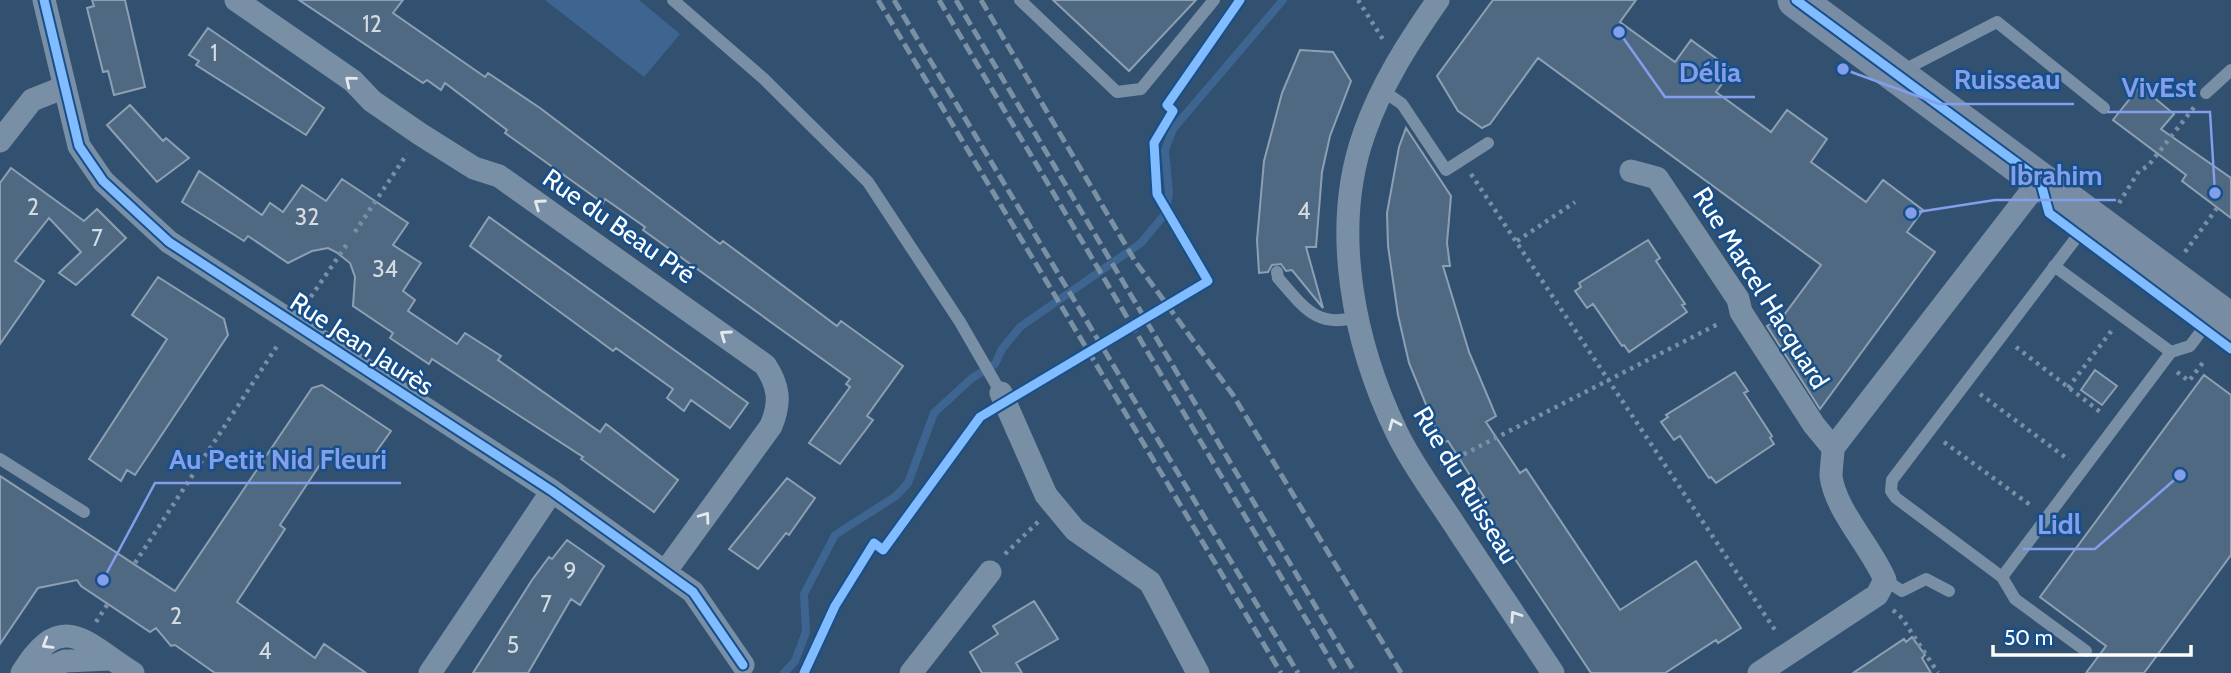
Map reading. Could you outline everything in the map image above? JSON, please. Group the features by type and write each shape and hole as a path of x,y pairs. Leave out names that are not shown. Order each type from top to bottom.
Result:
{"main road":[{"path":"1796,0 2224,317"}],"street":[{"name":"Rue Jean Jaurès","path":"44,0 79,146 103,181 169,242 552,491 693,592 743,665"},
{"name":"Rue du Beau Pré","path":"236,0 353,82 372,101 420,134 474,168 499,176 755,356 773,376 779,401 771,426 665,572"},
{"name":"Rue du Ruisseau","path":"1438,0 1396,61 1363,136 1350,194 1347,253 1357,317 1397,433 1422,476 1553,673"},
{"path":"0,141 32,100 65,87"},
{"name":"Rue Marcel Hacquard","path":"1631,172 1657,178 1738,299 1741,312 1814,425 1833,448"},
{"path":"1759,673 1881,588 1877,560 1838,498 1831,477 1833,448 2040,180"},
{"path":"992,378 1046,495 1075,530 1150,582 1198,673"},
{"path":"430,673 552,491"},
{"path":"911,673 990,572"},
{"path":"22,673 41,645 66,636 81,649 111,659 133,673"},
{"path":"37,673 65,661 81,649"}],"lane":[{"path":"673,0 764,79 867,182 992,378"},
{"path":"1020,0 1117,92 1141,89 1214,0"},
{"path":"1897,74 1997,22 2104,107"},
{"path":"2206,93 2231,70"},
{"path":"1382,90 1402,104 1443,175 1488,143"},
{"path":"2086,651 2015,599 2003,577 1896,498 1891,491 1892,480 2054,266 2096,222"},
{"path":"2054,266 2171,352"},
{"path":"1277,272 1278,278 1307,311 1321,319 1340,322 1357,317"},
{"path":"2003,577 2171,352 2190,346 2224,317"},
{"path":"0,459 83,512"},
{"path":"1881,588 1902,592 1926,579 1950,591"}],"path":[{"path":"2096,222 2117,207 2126,187 2139,171 2149,166 2206,93"},
{"path":"355,232 420,134"},
{"path":"1472,175 1790,652"},
{"path":"1517,241 1574,202"},
{"path":"2187,250 2217,208"},
{"path":"135,563 347,244"},
{"path":"1422,476 1741,312"},
{"path":"2068,388 2115,326"},
{"path":"2001,336 2105,415"},
{"path":"1966,384 2083,470"},
{"path":"1930,431 2047,517"},
{"path":"990,572 1020,537 1056,507"},
{"path":"1881,588 1938,673"}],"water":[{"path":"545,0 639,0 680,34 644,77"}],"building":[{"path":"92,0 125,0 145,87 114,95 108,71 103,72 87,8 94,6"},
{"path":"299,0 403,0 393,13 485,77 488,73 540,108 720,244 723,241 837,326 841,321 903,366 867,416 873,420 840,464 809,443 850,387 846,384 850,379 643,230 645,227 605,199 603,203 505,133 507,130 445,83 441,90 427,80 423,83"},
{"path":"1053,0 1196,0 1129,71"},
{"path":"1493,0 1636,0 1620,22 1675,62 1691,40 1732,70 1716,92 1771,132 1787,110 1827,139 1811,162 1866,202 1883,180 1923,210 1907,232 1935,252 1820,409 1767,326 1784,315 1821,265 1538,58 1490,124 1482,128 1458,111 1437,76"},
{"path":"208,28 324,108 306,135 196,65 199,61 189,55"},
{"path":"1300,50 1333,52 1351,81 1330,136 1322,172 1316,247 1306,247 1323,308 1292,270 1286,271 1281,264 1272,265 1268,272 1259,273 1257,240 1264,161 1282,93"},
{"path":"2140,86 2174,114 2161,129 2231,178 2231,218 2182,181 2186,175 2113,120"},
{"path":"130,105 163,141 166,138 189,158 157,182 107,125"},
{"path":"1406,128 1451,196 1447,243 1450,266 1443,266 1469,352 1496,416 1486,422 1520,473 1526,469 1620,610 1696,561 1741,628 1718,643 1716,640 1665,673 1591,673 1477,502 1484,497 1448,441 1445,442 1436,429 1409,363 1398,315 1388,246 1387,213 1399,147"},
{"path":"11,168 84,221 97,209 126,238 76,285 59,273 81,252 49,218 15,261 44,281 0,344 0,183"},
{"path":"199,171 262,215 270,203 283,212 302,185 326,201 342,179 408,223 393,245 421,263 403,291 415,300 408,311 457,344 465,333 501,356 498,360 600,432 606,424 678,480 654,512 581,459 583,457 432,359 429,364 390,338 393,333 353,306 355,277 350,263 336,252 328,248 312,251 288,263 248,236 244,241 182,202"},
{"path":"489,217 748,403 730,428 691,400 684,411 667,398 673,389 616,348 613,351 470,246"},
{"path":"1648,240 1660,258 1656,261 1685,304 1682,305 1687,312 1629,352 1593,304 1587,308 1575,291 1581,287 1579,283"},
{"path":"158,277 224,319 228,335 135,475 127,470 121,481 89,459 167,339 132,315"},
{"path":"2095,370 2117,386 2102,405 2081,390"},
{"path":"1735,372 1748,391 1744,393 1772,436 1770,438 1774,444 1716,483 1709,478 1680,436 1674,440 1661,422 1668,417 1666,415"},
{"path":"2204,375 2231,395 2231,555 2144,673 2086,673 2106,646 2040,597"},
{"path":"322,385 391,431 364,469 331,448 280,525 285,529 237,602 315,658 324,644 366,673 215,673 175,645 171,646 156,628 150,632 81,586 77,580 38,588 0,644 0,476 175,591 312,388"},
{"path":"787,478 815,498 789,535 786,533 758,569 729,549"},
{"path":"567,540 604,566 580,605 571,599 528,673 473,673 532,580 549,557 552,559"},
{"path":"1034,601 1058,639 1016,663 1022,673 982,673 970,652 998,634 993,626"},
{"path":"1912,637 1925,655 1922,658 1931,673 1853,673 1904,639 1906,642"}],"waterway":[{"path":"784,673 795,661 806,632 804,594 835,535 896,496 908,483 934,413 972,378 995,364 1002,349 1020,327 1141,243 1165,214 1169,193 1165,150 1173,129 1283,0"}],"railway":[{"path":"878,0 1281,673"},
{"path":"894,0 1298,673"},
{"path":"939,0 1338,673"},
{"path":"956,0 1355,673"},
{"path":"981,0 1135,261 1233,395 1401,673"}],"cycle path":[{"path":"44,0 79,146 103,181 169,242 552,491 693,592 743,665"},
{"path":"804,673 835,606 874,543 883,550 980,417 1208,281 1157,194 1154,143 1173,111 1167,105 1240,0"},
{"path":"1796,0 2040,180 2049,213 2231,349"}],"place":[{"name":"Délia","path":"1619,32"},
{"name":"Ruisseau","path":"1843,69"},
{"name":"VivEst","path":"2215,193"},
{"name":"Ibrahim","path":"1911,213"},
{"name":"Lidl","path":"2180,475"},
{"name":"Au Petit Nid Fleuri","path":"103,580"}]}
